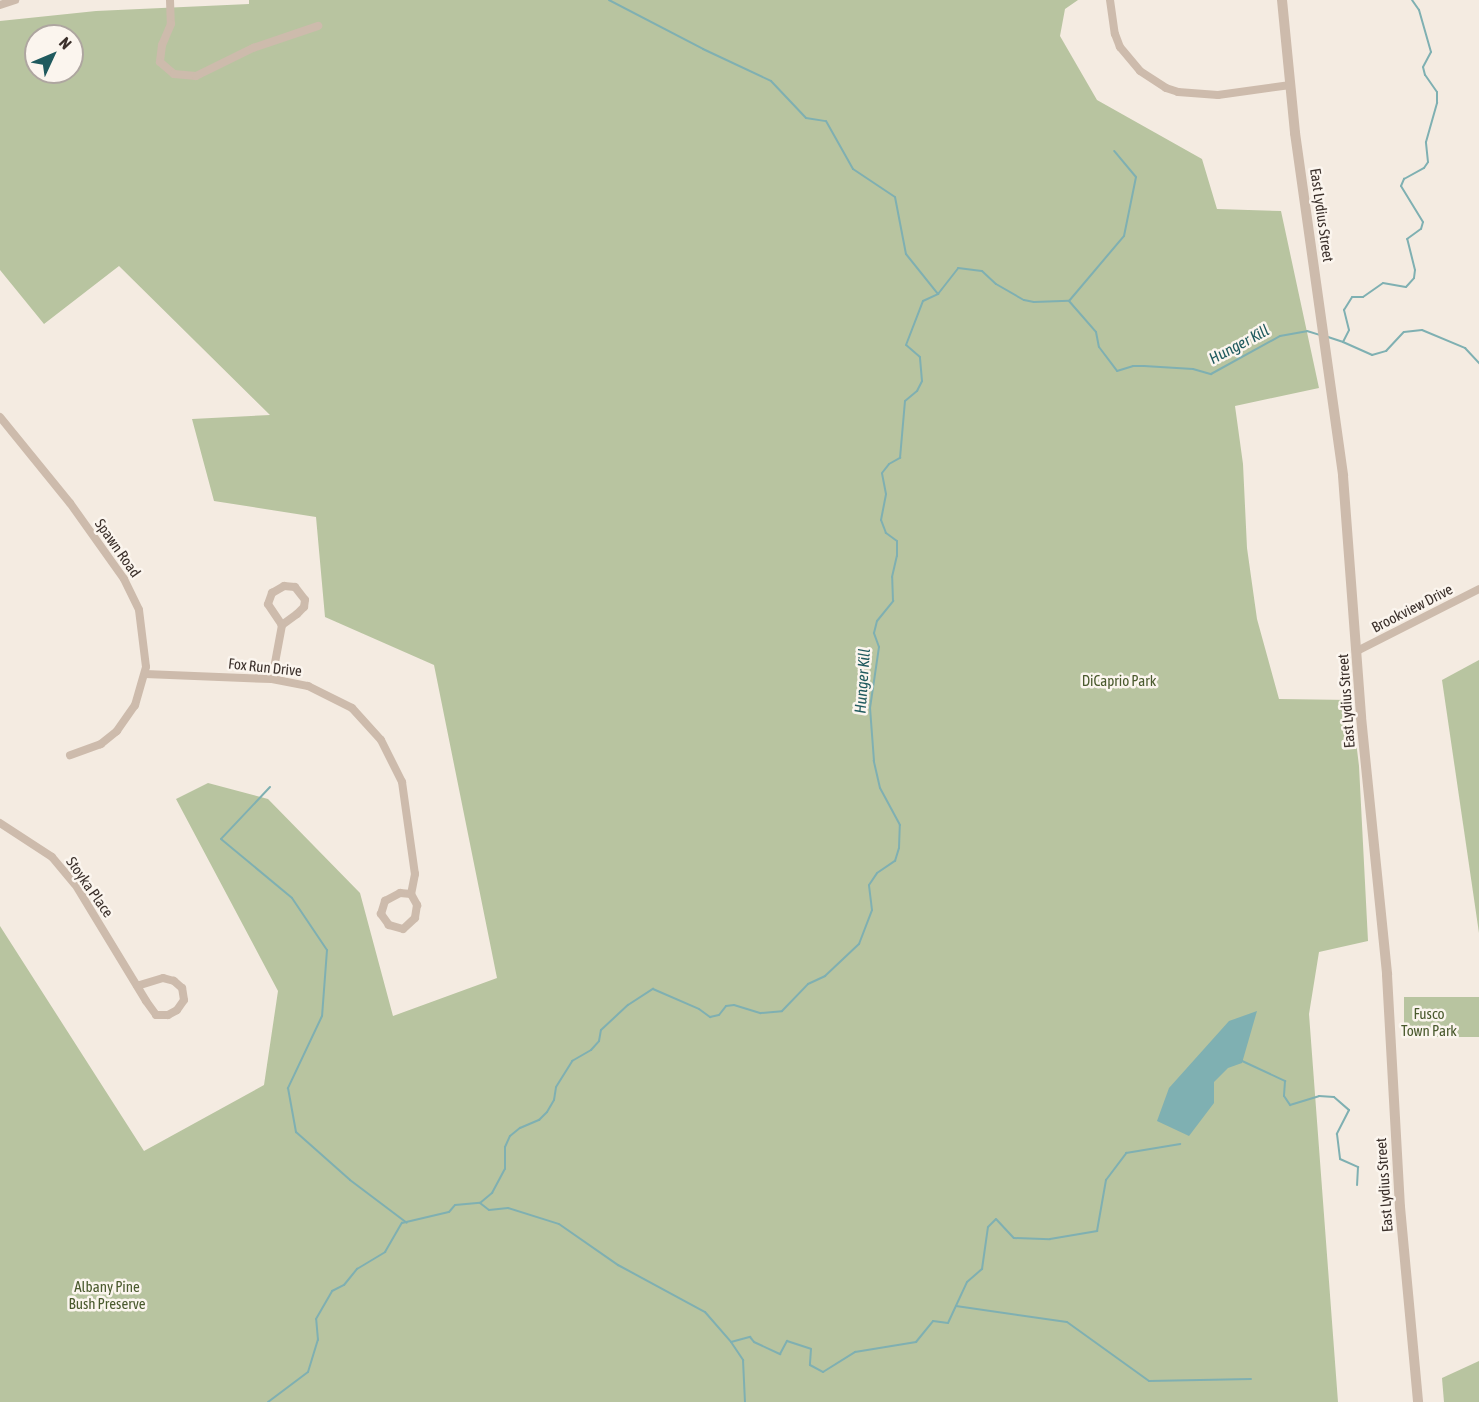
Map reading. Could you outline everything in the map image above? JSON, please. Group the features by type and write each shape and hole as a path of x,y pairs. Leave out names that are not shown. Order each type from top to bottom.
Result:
{"street":[{"path":"0,5 15,0"},
{"path":"1110,0 1120,47 1140,71 1166,88 1178,92 1218,94 1290,85"},
{"name":"East Lydius Street","path":"1282,0 1300,173 1335,411 1358,651 1361,717 1387,975 1400,1210 1418,1402"},
{"path":"170,2 171,24 162,45 160,62 174,74 196,76 253,48 318,26"},
{"name":"Spawn Road","path":"0,417 70,503 124,579 139,610 146,650 146,674 135,705 117,731 101,744 70,755"},
{"path":"272,679 282,625 304,607 305,600 300,591 289,586 279,588 269,598 272,611 282,625"},
{"name":"Brookview Drive","path":"1358,651 1479,589"},
{"name":"Fox Run Drive","path":"146,674 272,679 308,686 339,700 364,719 381,740 402,782 415,874 411,894 417,904 411,923 403,929 389,925 381,914 385,901 400,893 411,894"},
{"name":"Stoyka Place","path":"0,823 52,857 75,884 137,986 156,1015 168,1015 177,1010 184,1000 182,988 174,981 163,978 137,986"}],"green space":[{"path":"249,0 1078,0 1065,9 1060,36 1097,100 1202,159 1217,209 1281,211 1319,388 1235,406 1243,464 1247,548 1257,619 1279,699 1351,700 1359,766 1368,941 1319,952 1309,1014 1338,1402 0,1402 0,926 144,1151 264,1085 278,991 176,799 208,783 268,799 360,893 393,1016 497,978 434,665 325,617 316,517 214,501 192,419 270,415 119,266 44,324 0,270 0,21 96,11 249,4"},
{"path":"1479,660 1479,933 1442,680"},
{"name":"Fusco Town Park","path":"1404,997 1479,997 1479,1037 1404,1037"},
{"path":"1479,1361 1479,1402 1444,1402 1442,1378"}],"water":[{"path":"1257,1011 1242,1063 1228,1068 1214,1082 1214,1103 1189,1136 1157,1121 1169,1088 1229,1021"}],"waterway":[{"path":"609,0 771,81 806,118 826,121 853,169 895,197 906,254 938,294"},
{"name":"Hunger Kill","path":"1328,337 1343,342 1349,330 1344,310 1352,297 1363,297 1383,283 1406,287 1414,278 1415,270 1407,239 1421,229 1423,222 1401,186 1404,179 1424,168 1428,162 1426,142 1437,103 1437,92 1425,75 1423,67 1431,52 1419,10 1412,0"},
{"path":"1069,301 1124,236 1136,177 1114,151"},
{"name":"Hunger Kill","path":"268,1402 308,1372 318,1340 316,1319 332,1291 344,1285 357,1269 385,1252 402,1223 449,1212 455,1205 480,1203 492,1193 505,1169 505,1147 510,1136 520,1128 539,1120 547,1112 554,1100 556,1087 572,1061 591,1050 599,1041 601,1030 628,1005 653,989 699,1009 710,1017 719,1015 726,1006 734,1005 761,1013 782,1011 808,984 825,976 859,944 872,910 869,885 877,873 895,861 899,848 900,825 880,788 874,761 870,708 879,647 874,633 877,621 893,601 892,577 897,556 897,541 886,533 881,520 886,494 882,473 889,464 900,458 905,401 917,391 922,381 920,357 906,345 923,301 938,294 958,268 982,271 996,284 1024,300 1069,301 1096,332 1099,347 1117,371 1133,366 1144,366 1193,369 1211,374 1280,336 1307,331 1320,335"},
{"path":"1343,342 1372,355 1386,351 1404,332 1422,330 1465,348 1479,363"},
{"path":"270,787 221,839 292,898 327,950 322,1016 288,1088 296,1132 350,1180 407,1223"},
{"path":"1240,1060 1285,1081 1284,1096 1290,1105 1319,1096 1334,1097 1349,1110 1337,1134 1340,1159 1358,1167 1357,1185"},
{"path":"480,1203 489,1210 508,1208 559,1224 618,1265 705,1312 731,1342 750,1337 754,1342 780,1354 787,1341 811,1349 810,1365 823,1372 855,1352 916,1342 933,1321 948,1323 967,1282 982,1269 988,1227 996,1219 1014,1238 1050,1239 1097,1231 1106,1180 1126,1153 1180,1144"},
{"path":"956,1306 1067,1322 1149,1381 1251,1379"},
{"path":"731,1342 743,1360 745,1402"}],"park label":[{"name":"DiCaprio Park","path":"1119,681"},
{"name":"Albany Pine Bush Preserve","path":"107,1294"}]}
